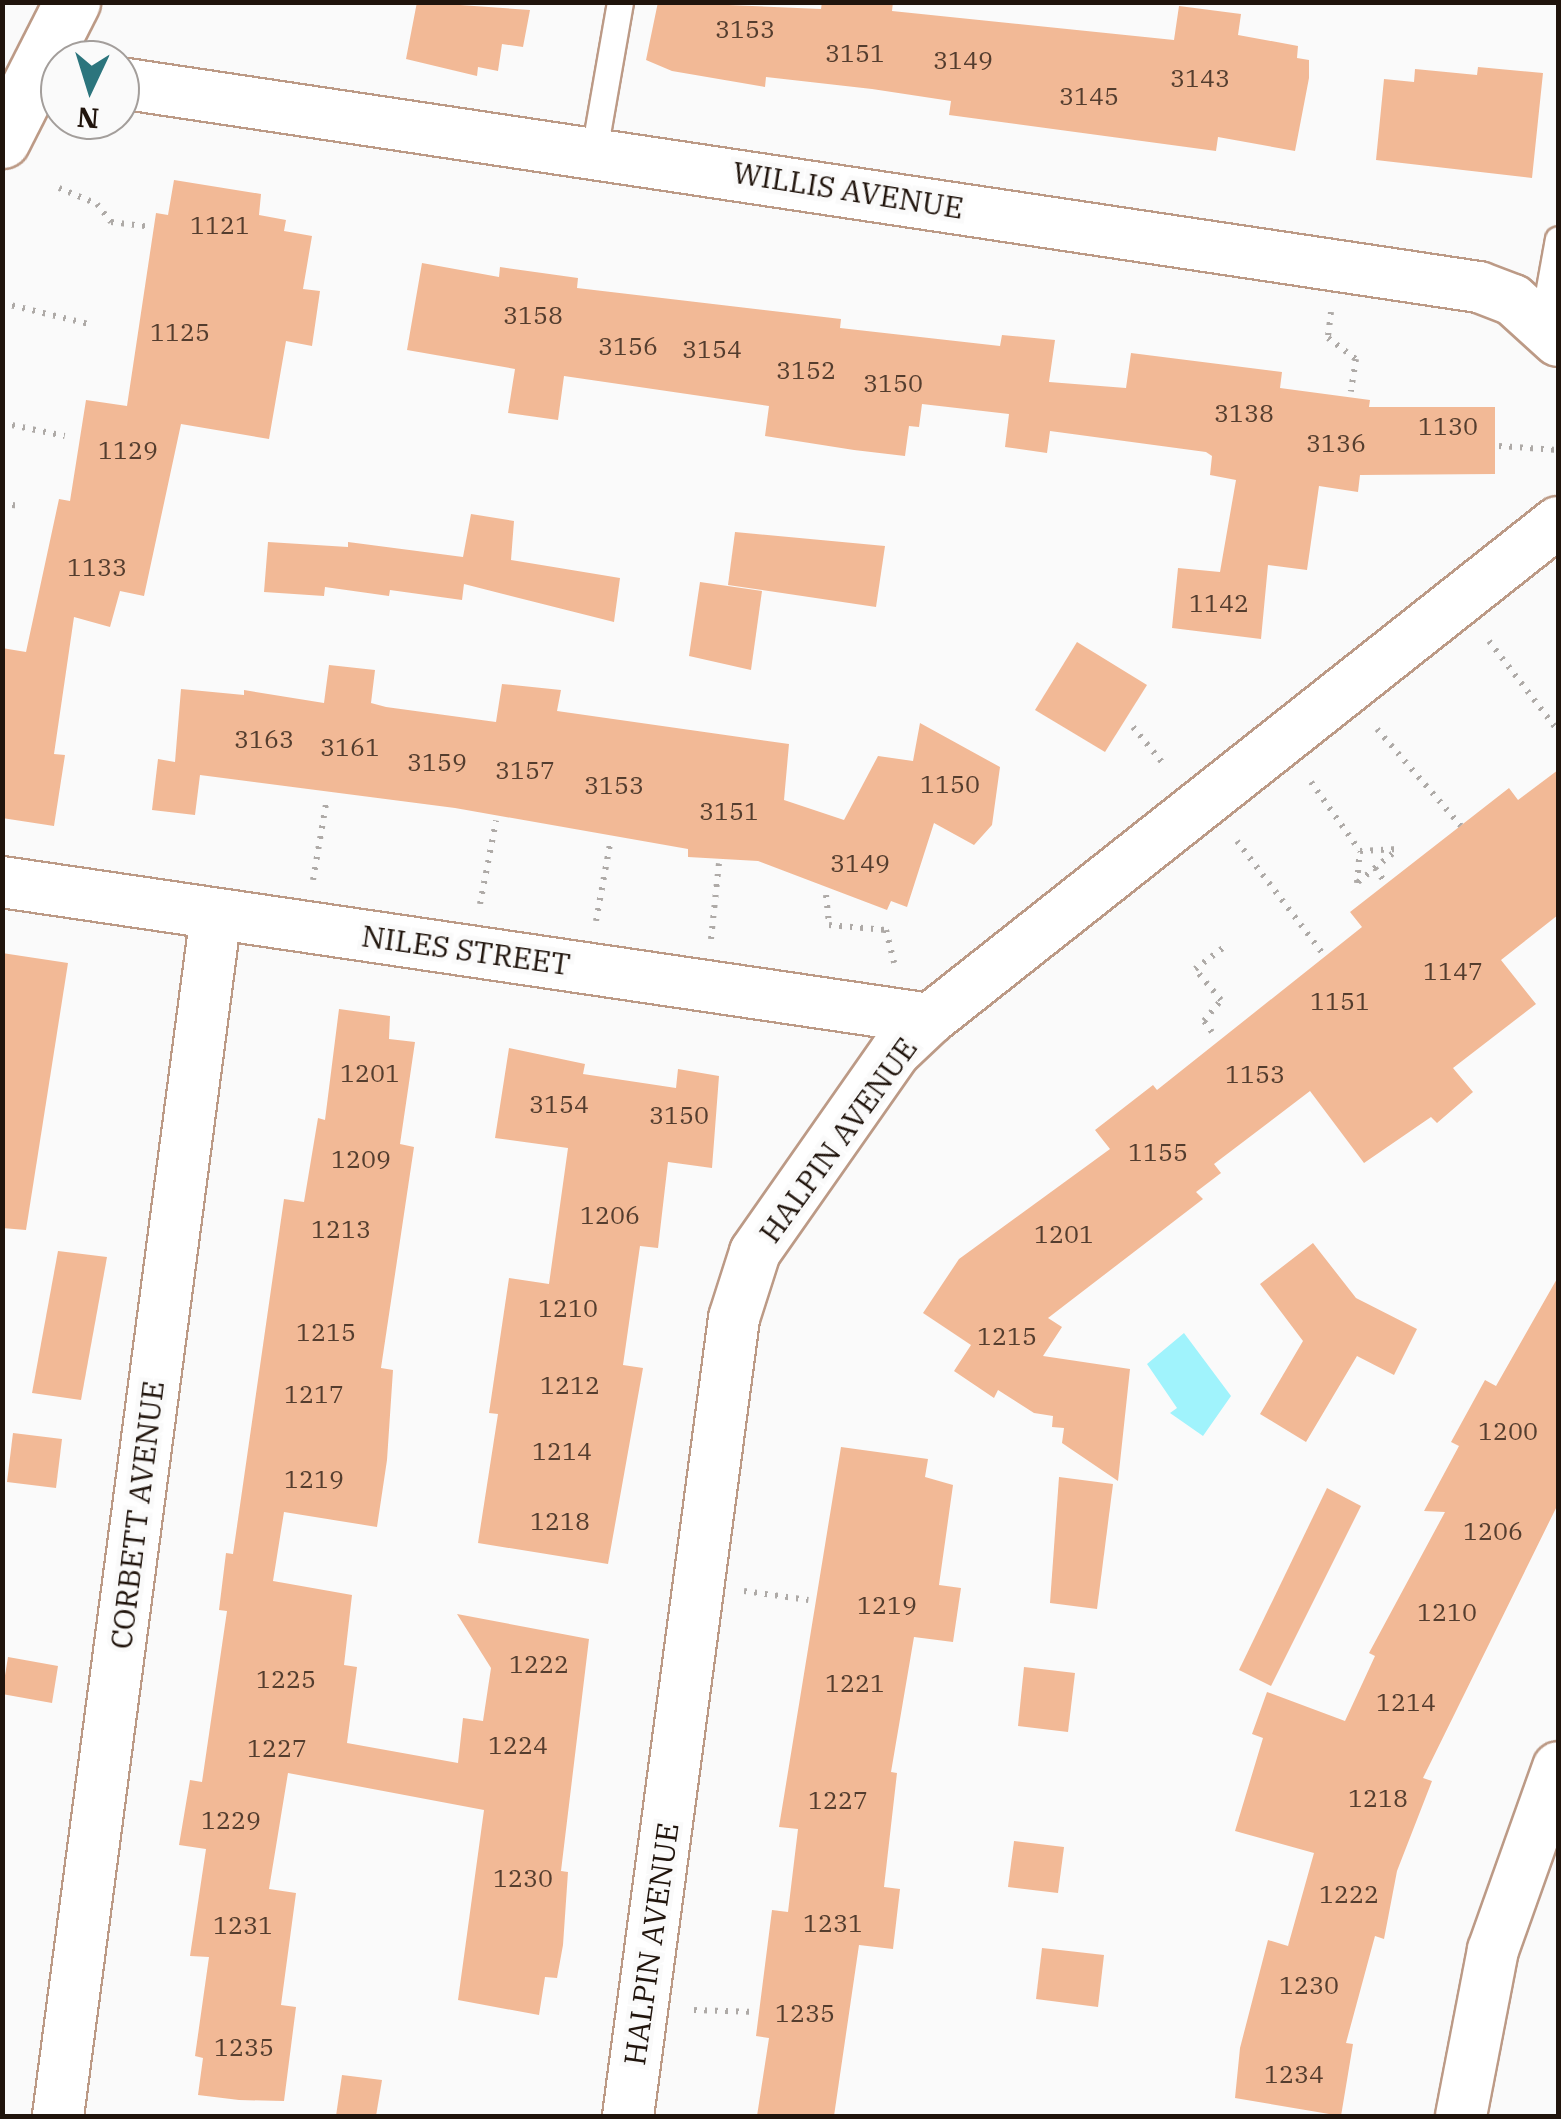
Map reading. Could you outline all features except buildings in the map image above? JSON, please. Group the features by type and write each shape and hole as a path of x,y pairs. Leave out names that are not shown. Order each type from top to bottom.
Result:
{"street":[{"path":"59,40 72,2"},
{"path":"2,140 40,82"},
{"name":"WILLIS AVENUE","path":"140,85 1479,287 1551,331"},
{"name":"HALPIN AVENUE","path":"628,2116 734,1318 755,1252 895,1052 930,1018 1558,522"},
{"name":"NILES STREET","path":"2,882 930,1018"},
{"name":"CORBETT AVENUE","path":"58,2116 216,914"},
{"path":"1461,2116 1493,1950 1558,1767"}],"lane":[{"path":"594,151 620,2"},
{"path":"1551,331 1558,239"}],"path":[{"path":"59,188 97,204 111,222 149,226"},
{"path":"2,304 93,325"},
{"path":"1332,309 1328,338 1356,359 1351,392"},
{"path":"2,423 65,436"},
{"path":"1499,446 1558,450"},
{"path":"2,504 22,506"},
{"path":"1488,640 1558,731"},
{"path":"1376,728 1461,826"},
{"path":"1310,781 1360,851 1357,883 1398,850 1360,851"},
{"path":"311,891 327,798"},
{"path":"478,915 496,822"},
{"path":"1236,839 1324,955"},
{"path":"594,932 610,844"},
{"path":"710,950 720,863"},
{"path":"1375,868 1386,884"},
{"path":"826,894 830,925 886,930 897,979"},
{"path":"1212,1032 1204,1021 1221,1000 1196,969 1228,944"},
{"path":"699,1584 808,1600"},
{"path":"642,2004 758,2012"}],"water":[{"path":"1184,1333 1231,1396 1203,1436 1170,1413 1177,1408 1147,1364"}]}
